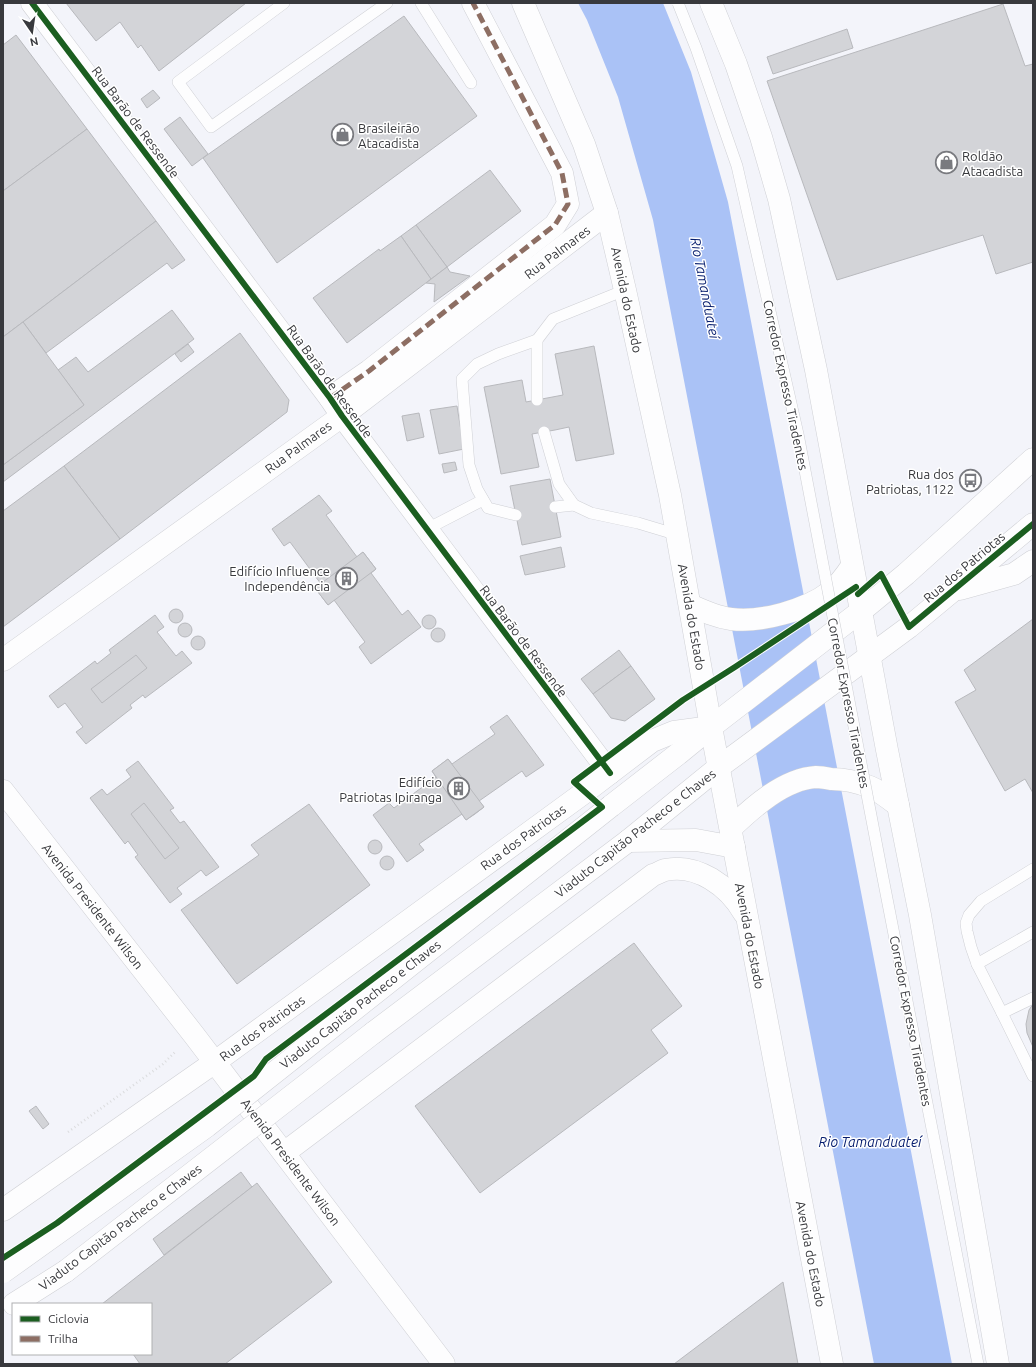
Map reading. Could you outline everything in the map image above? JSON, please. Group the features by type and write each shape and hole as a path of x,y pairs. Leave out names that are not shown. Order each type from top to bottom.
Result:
{"main road":[{"name":"Rua Barão de Ressende","path":"32,3 610,773"},
{"path":"330,398 369,371 555,225 568,204 562,173 473,3"},
{"name":"Avenida do Estado","path":"523,3 584,144 607,213 625,290 678,535 710,727 719,767 832,1364"},
{"path":"711,3 736,64 761,137 779,198 816,370 936,1007 998,1364"},
{"name":"Rua Palmares","path":"3,660 342,416 607,213"},
{"name":"Rua dos Patriotas","path":"3,1210 215,1062 652,741 674,732 710,727 861,611 906,574 1033,459"},
{"name":"Rua dos Patriotas","path":"719,767 870,657 953,591 1033,524"},
{"path":"953,591 1014,574 1033,561"},
{"path":"690,605 717,616 732,620 761,618 775,615 790,611 819,599 836,586 852,566"},
{"name":"Viaduto Capitão Pacheco e Chaves","path":"3,1272 206,1126 678,754 710,727"},
{"name":"Viaduto Capitão Pacheco e Chaves","path":"15,1303 66,1271 373,1033 628,841 719,767"},
{"path":"628,841 732,838 749,811 772,793 795,783 817,777 841,779 864,785 879,792 898,805"},
{"name":"Avenida Presidente Wilson","path":"3,791 215,1062 444,1364"},
{"path":"284,1153 653,875 665,870 691,870 702,874 716,882 729,893 739,905 747,919"},
{"name":"Viaduto Capitão Pacheco e Chaves","path":"3,1311 12,1305"}],"lane":[{"path":"284,3 178,82 211,127 387,3"},
{"path":"421,3 471,83"},
{"name":"Corredor Expresso Tiradentes","path":"678,3 696,48 737,166 798,434 978,1364"},
{"path":"516,515 488,508 482,500 469,465 462,379 477,364 498,354 537,340 553,318 625,290"},
{"path":"537,340 537,400"},
{"path":"544,432 559,484 574,505 591,513 638,523 678,535"},
{"path":"427,529 482,500"},
{"path":"555,507 574,505"},
{"path":"1033,869 981,901 969,915 966,923 977,964 1033,1076"},
{"path":"977,964 1033,932"},
{"path":"1002,1013 1033,998"}],"path":[{"path":"67,1133 163,1064 194,1035"}],"water":[{"name":"Rio Tamanduateí","path":"578,3 663,3 691,72 728,202 952,1364 874,1364 653,220 618,97 587,20"}],"building":[{"path":"66,3 246,3 159,71 141,45 138,48 120,22 96,41"},
{"path":"1003,4 1025,66 1033,64 1033,262 996,274 983,235 837,280 767,81"},
{"name":"Brasileirão Atacadista","path":"404,16 477,116 277,263 203,158"},
{"path":"847,29 853,48 773,74 767,57"},
{"path":"16,35 87,129 3,191 3,45"},
{"path":"153,90 160,98 147,108 141,99"},
{"path":"180,117 208,154 192,166 164,129"},
{"path":"87,129 156,221 3,337 3,191"},
{"path":"490,170 521,211 447,267 416,225"},
{"path":"156,221 185,260 172,269 167,263 46,353 23,322"},
{"path":"416,225 447,267 431,279 401,236"},
{"path":"401,236 431,279 347,343 313,298 379,249 380,251"},
{"path":"447,267 450,272 470,276 434,302 435,284 426,283"},
{"path":"172,310 194,339 3,482 3,465 84,405 58,370 76,357 88,372"},
{"path":"23,322 84,405 3,465 3,337"},
{"path":"240,333 289,400 287,412 120,539 64,466"},
{"path":"188,344 194,352 181,362 175,354"},
{"path":"594,346 614,454 576,461 569,427 532,434 539,467 501,474 484,387 522,380 526,402 563,395 555,354"},
{"path":"457,406 464,449 439,454 430,410"},
{"path":"419,413 424,437 407,441 402,416"},
{"path":"455,462 457,470 444,473 442,464"},
{"path":"64,466 120,539 3,627 3,511"},
{"path":"550,479 561,537 522,545 510,486"},
{"name":"Edifício Influence Independência","path":"319,495 332,511 326,515 357,557 363,552 376,569 371,573 402,615 408,610 421,627 371,664 359,647 365,642 334,600 328,605 315,588 321,584 290,542 284,546 272,529"},
{"path":"561,547 565,567 525,575 520,556"},
{"path":"363,552 376,569 328,605 315,588"},
{"path":"176,609 181,611 183,616 181,621 176,623 171,621 169,616 171,611"},
{"path":"155,615 164,627 157,632 176,656 182,651 192,663 145,698 143,695 130,705 132,708 86,744 76,732 83,727 65,703 58,708 49,696 95,661 97,664 111,653 109,650"},
{"path":"429,615 434,617 436,622 434,627 429,629 424,627 422,622 424,617"},
{"path":"1033,619 1033,793 1025,779 1005,791 955,702 976,690 964,670"},
{"path":"185,623 190,625 192,630 190,635 185,637 180,635 178,630 180,625"},
{"path":"438,628 443,630 445,635 443,640 438,642 433,640 431,635 433,630"},
{"path":"198,636 203,638 205,643 203,648 198,650 193,648 191,643 193,638"},
{"path":"619,650 631,666 593,694 581,679"},
{"path":"136,655 147,668 102,703 91,689"},
{"path":"631,666 655,699 625,721 611,718 593,694"},
{"name":"Edifício Patriotas Ipiranga","path":"507,715 544,765 526,777 522,771 479,801 484,807 466,820 462,814 419,844 424,850 407,862 373,815 389,803 394,808 436,777 432,771 448,759 452,764 495,734 490,727"},
{"path":"448,759 484,807 466,820 432,771"},
{"path":"138,761 174,808 170,810 180,823 184,821 219,867 206,876 201,870 177,888 182,894 170,903 135,857 138,855 128,841 125,844 90,798 102,789 107,795 131,777 126,770"},
{"path":"144,803 179,848 165,859 131,814"},
{"path":"309,804 370,885 237,984 181,910 259,855 251,845"},
{"path":"375,840 380,842 382,847 380,852 375,854 370,852 368,847 370,842"},
{"path":"387,856 392,858 394,863 392,868 387,870 382,868 380,863 382,858"},
{"path":"634,943 682,1006 651,1030 668,1053 480,1193 415,1106"},
{"path":"1033,1004 1033,1047 1027,1033 1026,1024 1029,1010"},
{"path":"36,1106 49,1124 43,1129 29,1111"},
{"path":"241,1172 252,1187 164,1255 153,1239"},
{"path":"257,1183 332,1282 225,1364 140,1364 134,1355 152,1355 152,1303 103,1303"},
{"path":"783,1282 798,1364 674,1364"}],"marked path":[{"path":"330,398 369,371 555,225 568,204 562,173 473,3"}],"cycle path":[{"path":"32,3 610,773"},
{"path":"858,594 881,574 909,627 1033,524"},
{"path":"3,1258 57,1223 254,1076 266,1059 602,807 574,782 683,700 856,587"}],"place":[{"name":"Brasileirão Atacadista","path":"343,135"},
{"name":"Roldão Atacadista","path":"947,163"},
{"name":"Rua dos Patriotas, 1122","path":"970,481"},
{"name":"Edifício Influence Independência","path":"346,578"},
{"name":"Edifício Patriotas Ipiranga","path":"458,789"}]}
